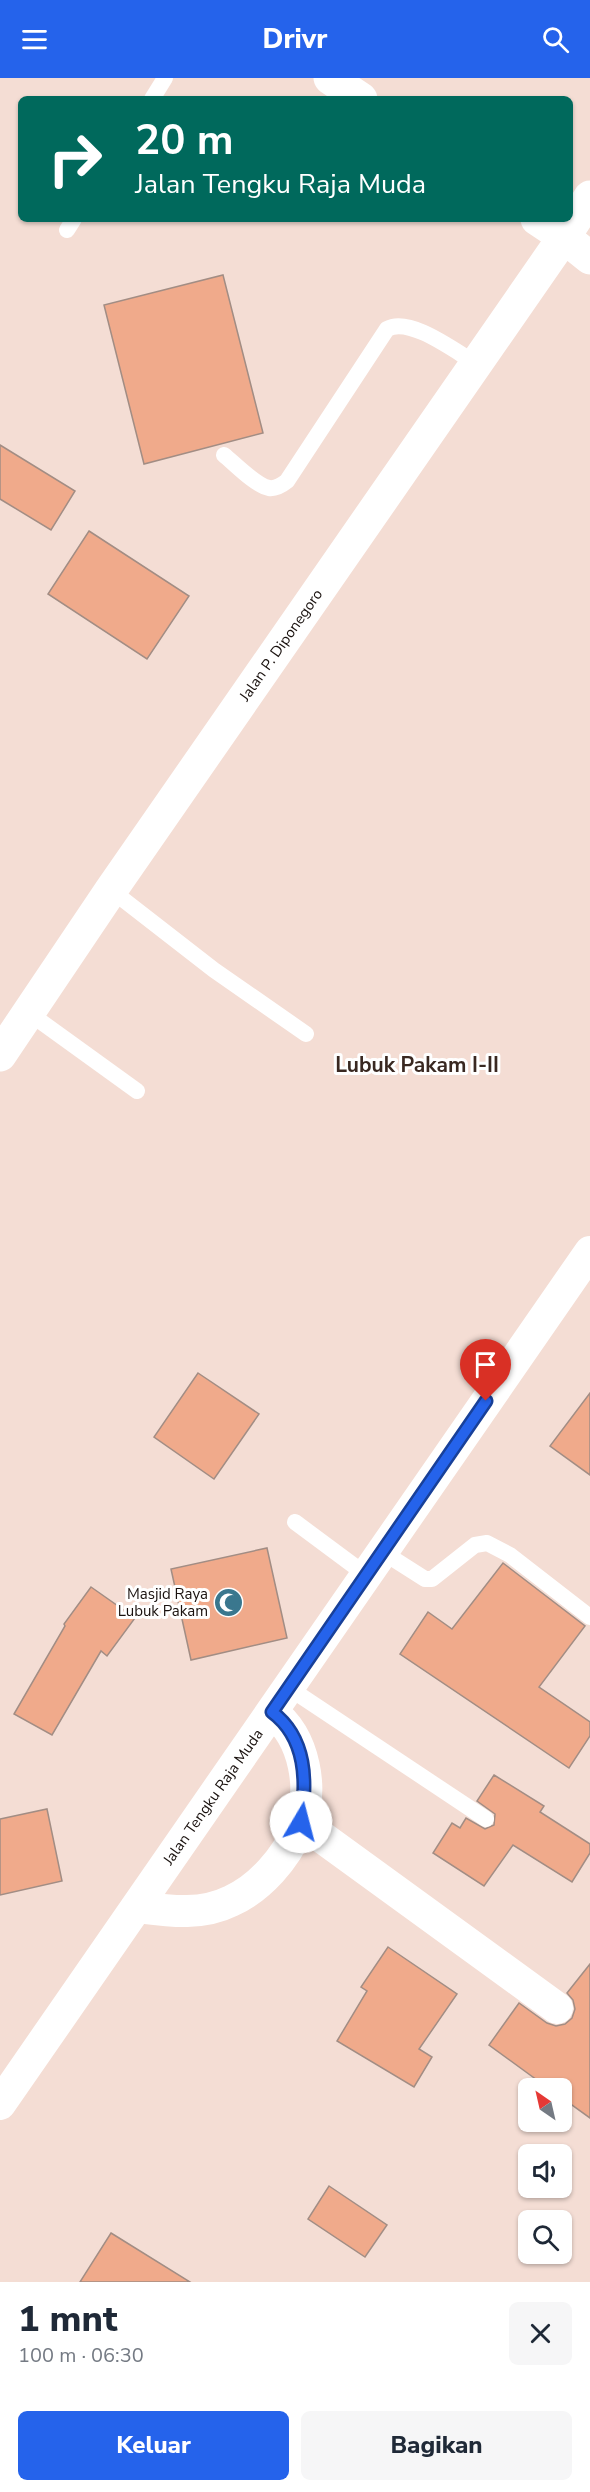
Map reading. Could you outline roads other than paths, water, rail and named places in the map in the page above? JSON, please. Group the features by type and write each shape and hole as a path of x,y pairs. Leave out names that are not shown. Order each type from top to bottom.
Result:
{"main road":[{"path":"330,78 357,96"},
{"name":"Jalan P. Diponegoro","path":"573,211 590,197"},
{"path":"551,228 590,258"},
{"name":"Jalan P. Diponegoro","path":"0,1055 111,890 477,364 551,228"}],"street":[{"name":"Jalan Tengku Raja Muda","path":"0,2104 373,1562 590,1252"},
{"path":"137,1907 186,1912 213,1908 247,1893 281,1860 301,1822 306,1794 301,1756 280,1700"},
{"path":"301,1822 557,2008"}],"lane":[{"path":"154,96 165,78"},
{"path":"224,455 258,483 269,488 280,486 287,481 387,329 394,325 406,326 428,335 477,364"},
{"path":"111,890 214,970 306,1034"},
{"path":"29,1013 137,1091"},
{"path":"295,1522 373,1562 425,1579 432,1579 475,1545 487,1543 510,1555 590,1617"},
{"path":"280,1700 486,1819"}],"place":[{"name":"Masjid Raya Lubuk Pakam","path":"229,1603"}],"district":[{"name":"Lubuk Pakam I-II","path":"417,1065"}]}
